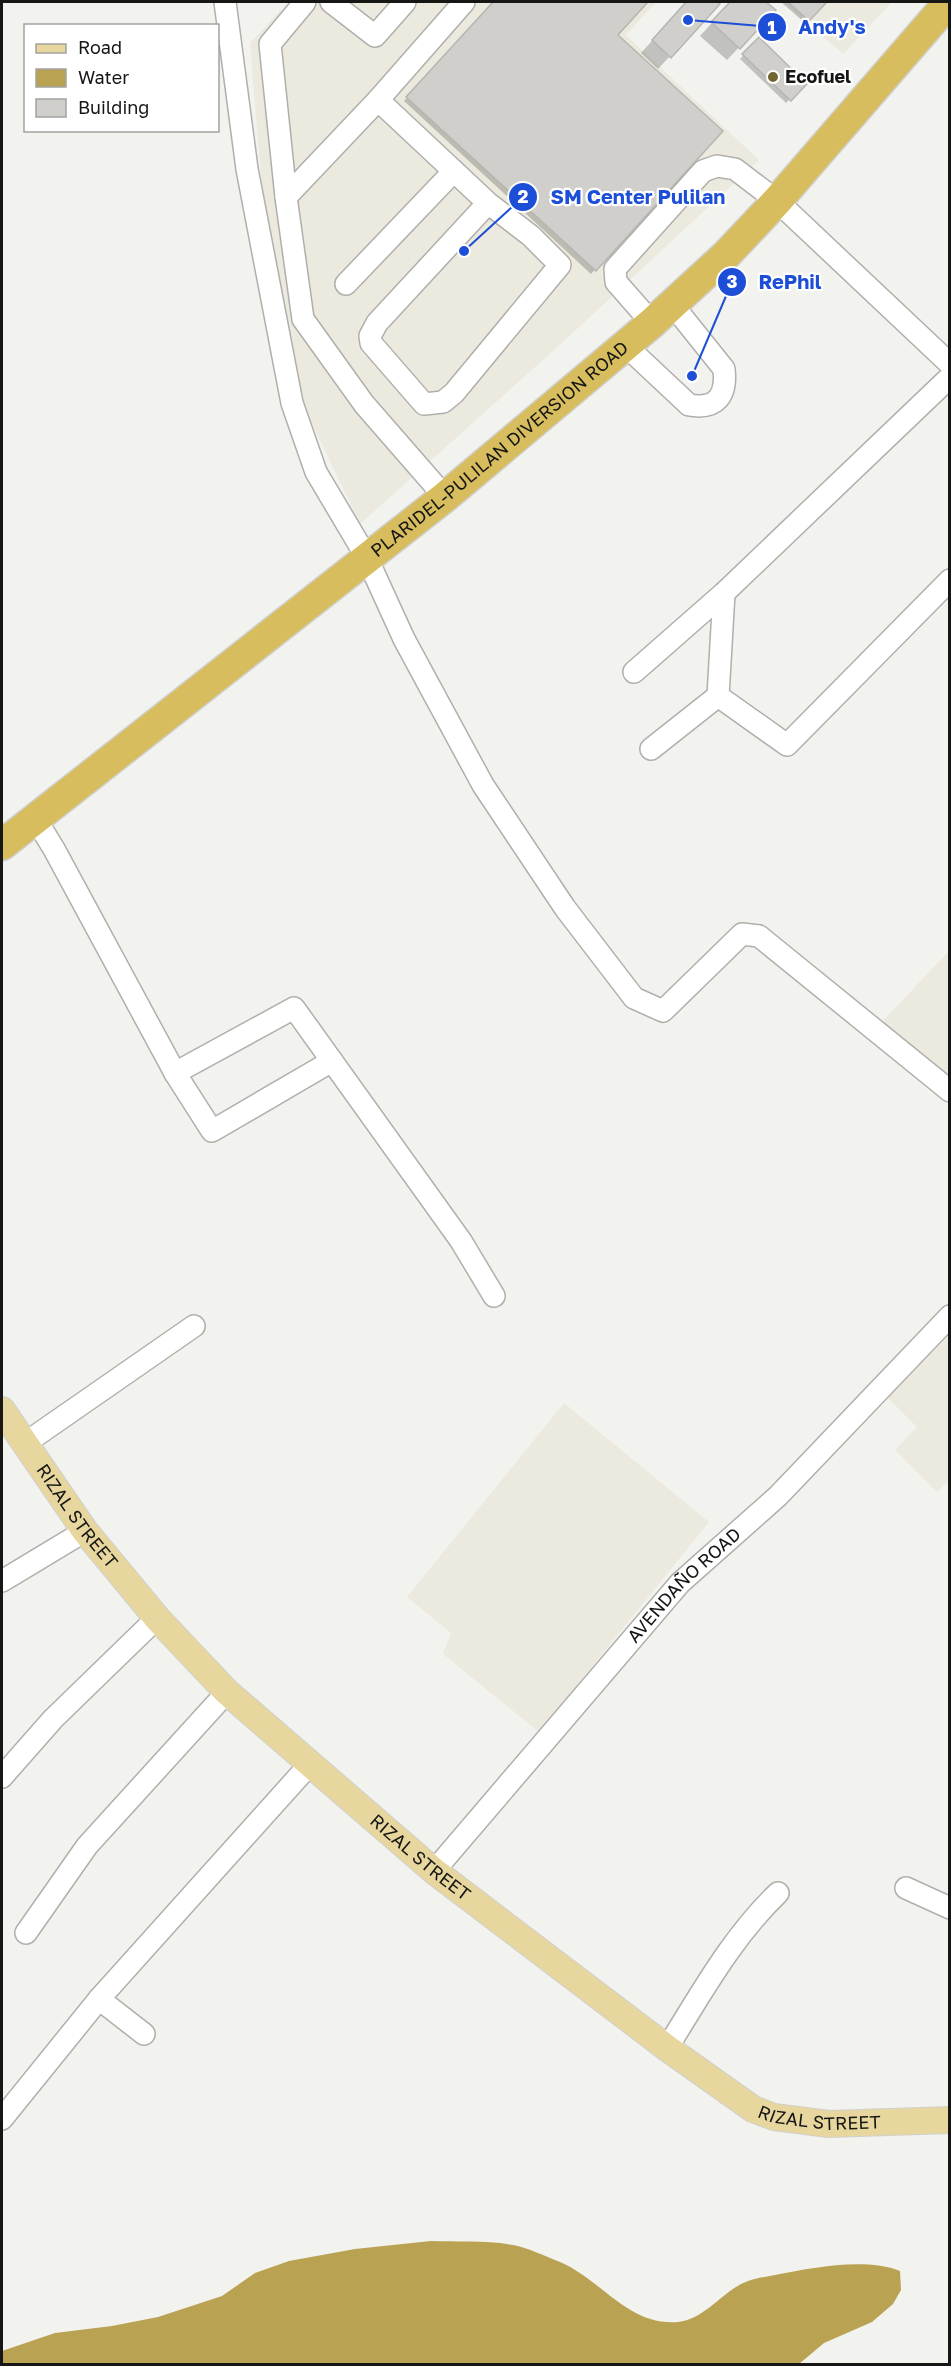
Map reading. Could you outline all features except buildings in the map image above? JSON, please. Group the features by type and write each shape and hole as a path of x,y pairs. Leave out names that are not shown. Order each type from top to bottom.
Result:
{"highway":[{"name":"PLARIDEL-PULILAN DIVERSION ROAD","path":"2,845 445,497 662,313 726,255 777,201 949,2"}],"main road":[{"name":"RIZAL STREET","path":"2,1410 85,1531 157,1618 227,1692 434,1871 667,2048 753,2109 774,2117 829,2124 950,2120"}],"street":[{"path":"225,2 246,169 292,403 316,472 367,558 404,639 483,785 565,908 634,998 663,1011 742,934 759,936 950,1091"},
{"path":"305,2 270,44 286,197 303,319 364,404 445,497"},
{"path":"331,2 375,36 405,2"},
{"path":"286,197 378,100 464,2"},
{"path":"378,100 488,203 531,236 561,265 454,393 443,402 424,404 371,343 370,336 376,323 488,203"},
{"path":"625,345 689,405 702,407 712,404 723,392 724,369 662,313 616,282 615,269 703,171 717,166 735,169 777,201 950,364"},
{"path":"346,284 454,171"},
{"path":"634,672 724,593 950,377"},
{"path":"718,696 787,745 950,580"},
{"path":"651,748 718,696 724,593"},
{"path":"35,818 175,1072 212,1131 332,1061"},
{"path":"175,1072 294,1008 461,1241 494,1296"},
{"name":"AVENDAÑO ROAD","path":"434,1871 680,1583 778,1496 950,1316"},
{"path":"24,1444 194,1326"},
{"path":"2,1581 85,1531"},
{"path":"2,1777 53,1719 157,1618"},
{"path":"26,1933 87,1846 227,1692"},
{"path":"2,2119 99,1999 310,1764"},
{"path":"906,1888 950,1908"},
{"path":"667,2048 738,1936 756,1914 778,1893"},
{"path":"99,1999 144,2034"}],"shaded area":[{"path":"288,2 656,2 626,35 759,160 563,342 360,524 275,346 250,43"},
{"path":"784,2 892,2 843,54"},
{"path":"949,951 949,1090 878,1026"},
{"path":"949,1313 949,1480 937,1492 895,1450 917,1427 889,1399 890,1374"},
{"path":"564,1403 709,1522 539,1732 443,1654 451,1633 407,1597"}],"water":[{"path":"431,2241 492,2242 531,2250 575,2270 630,2310 660,2321 678,2322 697,2316 730,2291 748,2281 821,2267 855,2264 886,2267 900,2271 901,2290 893,2304 872,2322 824,2343 799,2364 2,2364 2,2351 55,2333 112,2326 158,2317 222,2296 255,2273 289,2261 355,2249"}],"place":[{"name":"Andy's","path":"688,20"},
{"name":"Ecofuel","path":"773,77"},
{"name":"SM Center Pulilan","path":"464,251"},
{"name":"RePhil","path":"692,376"}]}
